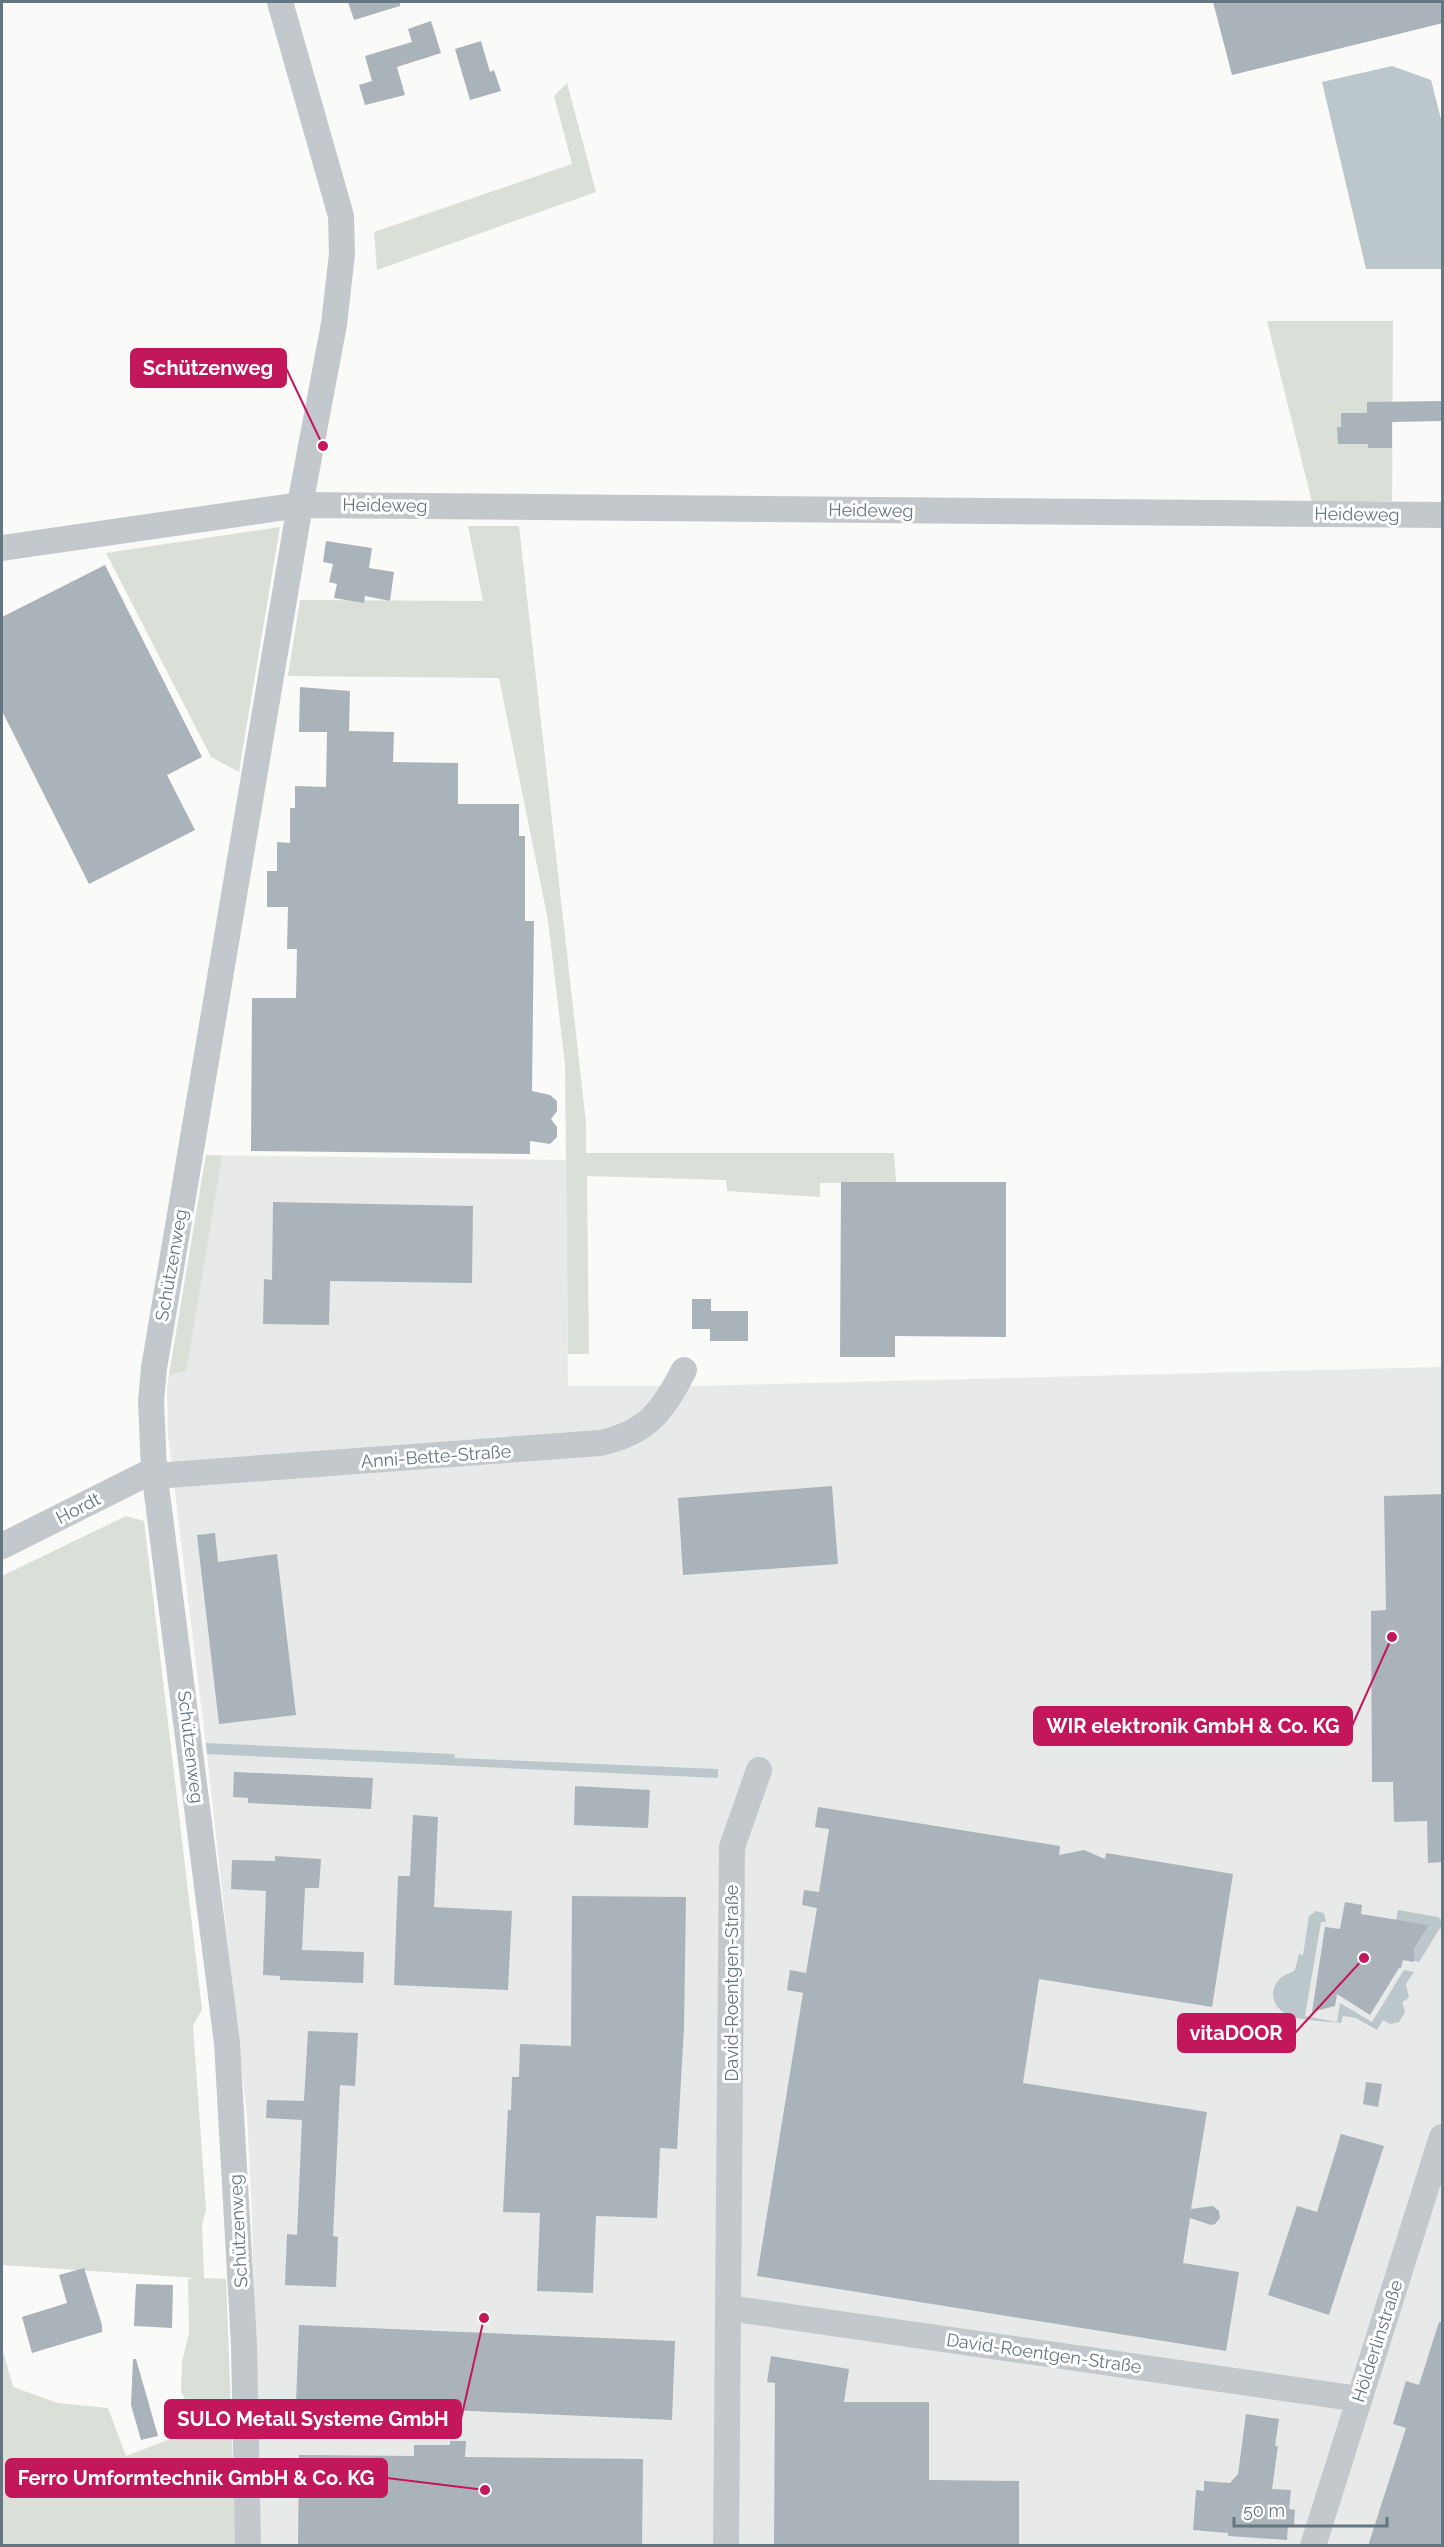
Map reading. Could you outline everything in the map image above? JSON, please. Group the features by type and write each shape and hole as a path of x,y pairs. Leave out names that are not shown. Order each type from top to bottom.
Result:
{"street":[{"name":"Schützenweg","path":"248,2546 244,2344 227,2043 155,1473 151,1401 154,1368 300,505 334,324 342,254 341,216 280,2"},
{"name":"Heideweg","path":"2,548 300,505 1443,515"},
{"name":"Anni-Bette-Straße","path":"155,1473 600,1443 623,1438 652,1419 670,1397 684,1370"},
{"name":"Hordt","path":"2,1546 155,1473"},
{"name":"David-Roentgen-Straße","path":"726,2546 732,1846 759,1770"},
{"name":"Hölderlinstraße","path":"1313,2546 1443,2137"},
{"name":"David-Roentgen-Straße","path":"729,2308 1359,2398"}],"shaded area":[{"path":"1392,66 1431,80 1442,123 1442,269 1366,269 1322,82"},
{"path":"567,83 596,192 377,270 374,232 572,164 554,96"},
{"path":"1267,321 1393,321 1392,501 1312,502"},
{"path":"468,526 519,526 586,1123 586,1153 894,1153 896,1182 820,1183 820,1197 727,1191 726,1180 587,1176 589,1354 568,1354 565,1064 548,920 499,678 288,676 300,600 483,601"},
{"path":"280,527 239,772 211,757 106,553"},
{"path":"206,1155 566,1160 568,1386 692,1386 1442,1367 1442,2545 260,2545 252,2212 247,2116 207,1754 168,1435 167,1387"},
{"path":"206,1155 222,1156 186,1371 169,1375"},
{"path":"126,1516 144,1521 202,2009 193,2026 206,2209 202,2225 204,2278 226,2279 236,2545 2,2545 2,2347 13,2387 58,2403 108,2408 126,2456 202,2427 181,2392 182,2362 189,2333 188,2279 196,2278 2,2265 2,1576"},
{"path":"206,1743 454,1754 455,1758 718,1769 718,1778 207,1754"},
{"path":"1398,1910 1438,1917 1442,1921 1442,1925 1419,1962 1408,1959 1429,1925 1396,1920"},
{"path":"1316,1911 1324,1913 1326,1922 1321,1922 1305,2016 1337,2022 1340,2003 1372,2022 1404,1970 1414,1972 1406,1984 1409,1998 1402,2002 1405,2012 1399,2022 1390,2024 1383,2020 1377,2030 1356,2018 1343,2016 1341,2023 1310,2020 1289,2015 1275,2003 1273,1993 1275,1986 1282,1977 1295,1970 1299,1954 1303,1955 1309,1916"}],"building":[{"path":"348,2 400,2 400,6 354,20"},
{"path":"1213,2 1443,2 1443,23 1232,75"},
{"path":"431,21 441,53 397,67 405,95 365,105 359,85 372,81 365,56 412,42 408,29"},
{"path":"481,41 490,72 494,70 501,91 470,100 455,49"},
{"path":"1443,401 1443,421 1392,422 1392,448 1368,448 1368,444 1338,444 1337,427 1341,427 1341,413 1367,413 1367,402"},
{"path":"326,541 372,548 369,568 394,572 390,601 365,596 364,603 334,598 337,584 329,582 333,564 323,562"},
{"path":"105,565 202,757 167,775 195,830 89,884 2,711 2,617"},
{"path":"300,687 350,691 349,731 394,732 393,762 458,763 458,804 519,804 519,836 525,836 525,921 534,921 532,1091 550,1095 557,1101 557,1111 551,1119 557,1127 557,1137 550,1144 530,1141 530,1154 251,1151 252,998 296,998 297,949 287,949 288,907 267,907 267,871 277,871 277,842 290,843 290,808 295,808 295,786 326,787 327,732 299,732"},
{"path":"841,1182 1006,1182 1006,1337 895,1336 895,1357 840,1357"},
{"path":"273,1202 473,1206 472,1283 330,1281 329,1325 263,1324 264,1279 272,1280"},
{"path":"692,1299 711,1299 711,1311 748,1311 748,1341 710,1341 710,1329 692,1329"},
{"path":"832,1486 838,1564 683,1575 678,1498"},
{"path":"1443,1494 1443,1862 1428,1863 1427,1821 1394,1822 1393,1782 1372,1782 1371,1611 1386,1610 1384,1496"},
{"path":"215,1533 218,1562 277,1554 296,1715 219,1724 197,1535"},
{"path":"234,1772 373,1778 371,1809 248,1803 248,1798 233,1797"},
{"path":"575,1786 650,1790 648,1828 574,1825"},
{"path":"818,1807 1060,1846 1059,1855 1084,1850 1105,1859 1106,1853 1233,1874 1212,2007 1039,1979 1023,2083 1207,2112 1191,2209 1213,2206 1219,2211 1220,2218 1211,2225 1190,2218 1183,2263 1239,2272 1226,2351 757,2276 803,1993 787,1990 790,1970 806,1973 817,1908 802,1905 804,1890 819,1892 829,1829 815,1827"},
{"path":"413,1815 438,1817 434,1907 512,1911 508,1990 394,1985 398,1876 410,1876"},
{"path":"275,1856 321,1859 319,1888 305,1888 302,1950 364,1952 363,1983 280,1980 280,1976 263,1975 266,1891 231,1889 232,1860 275,1861"},
{"path":"572,1896 686,1897 684,2028 677,2149 660,2148 657,2218 596,2216 593,2293 537,2291 540,2213 503,2212 508,2110 511,2110 512,2077 519,2077 520,2044 571,2046"},
{"path":"1345,1902 1362,1905 1361,1914 1429,1925 1414,1949 1414,1962 1403,1960 1401,1968 1370,2015 1337,1994 1335,2006 1312,2012 1325,1927 1340,1929"},
{"path":"308,2031 358,2033 355,2086 340,2085 333,2236 338,2237 336,2287 285,2285 287,2234 297,2235 302,2120 266,2118 267,2100 304,2101"},
{"path":"1366,2082 1382,2084 1378,2107 1363,2104"},
{"path":"1341,2134 1384,2146 1329,2315 1268,2295 1297,2206 1317,2212"},
{"path":"84,2268 102,2325 102,2332 32,2353 22,2317 67,2303 59,2275"},
{"path":"136,2284 173,2285 172,2328 134,2326"},
{"path":"1439,2322 1443,2322 1443,2546 1368,2546 1406,2428 1393,2424 1406,2381 1419,2385"},
{"path":"299,2325 675,2341 672,2420 296,2403"},
{"path":"771,2356 849,2369 844,2402 929,2402 929,2480 1019,2481 1019,2546 774,2546 775,2383 767,2382"},
{"path":"133,2359 136,2359 158,2436 141,2440 131,2405"},
{"path":"1246,2414 1279,2419 1272,2489 1291,2490 1289,2509 1295,2510 1294,2525 1288,2525 1287,2540 1228,2536 1228,2533 1193,2530 1196,2490 1204,2491 1204,2481 1230,2483 1238,2474"},
{"path":"450,2441 466,2441 465,2457 643,2459 642,2546 298,2546 299,2455 414,2456 414,2445 450,2445"}],"place":[{"name":"Schützenweg","path":"323,446"},
{"name":"WIR elektronik GmbH & Co. KG","path":"1392,1637"},
{"name":"vitaDOOR","path":"1364,1958"},
{"name":"SULO Metall Systeme GmbH","path":"484,2318"},
{"name":"Ferro Umformtechnik GmbH & Co. KG","path":"485,2490"}]}
